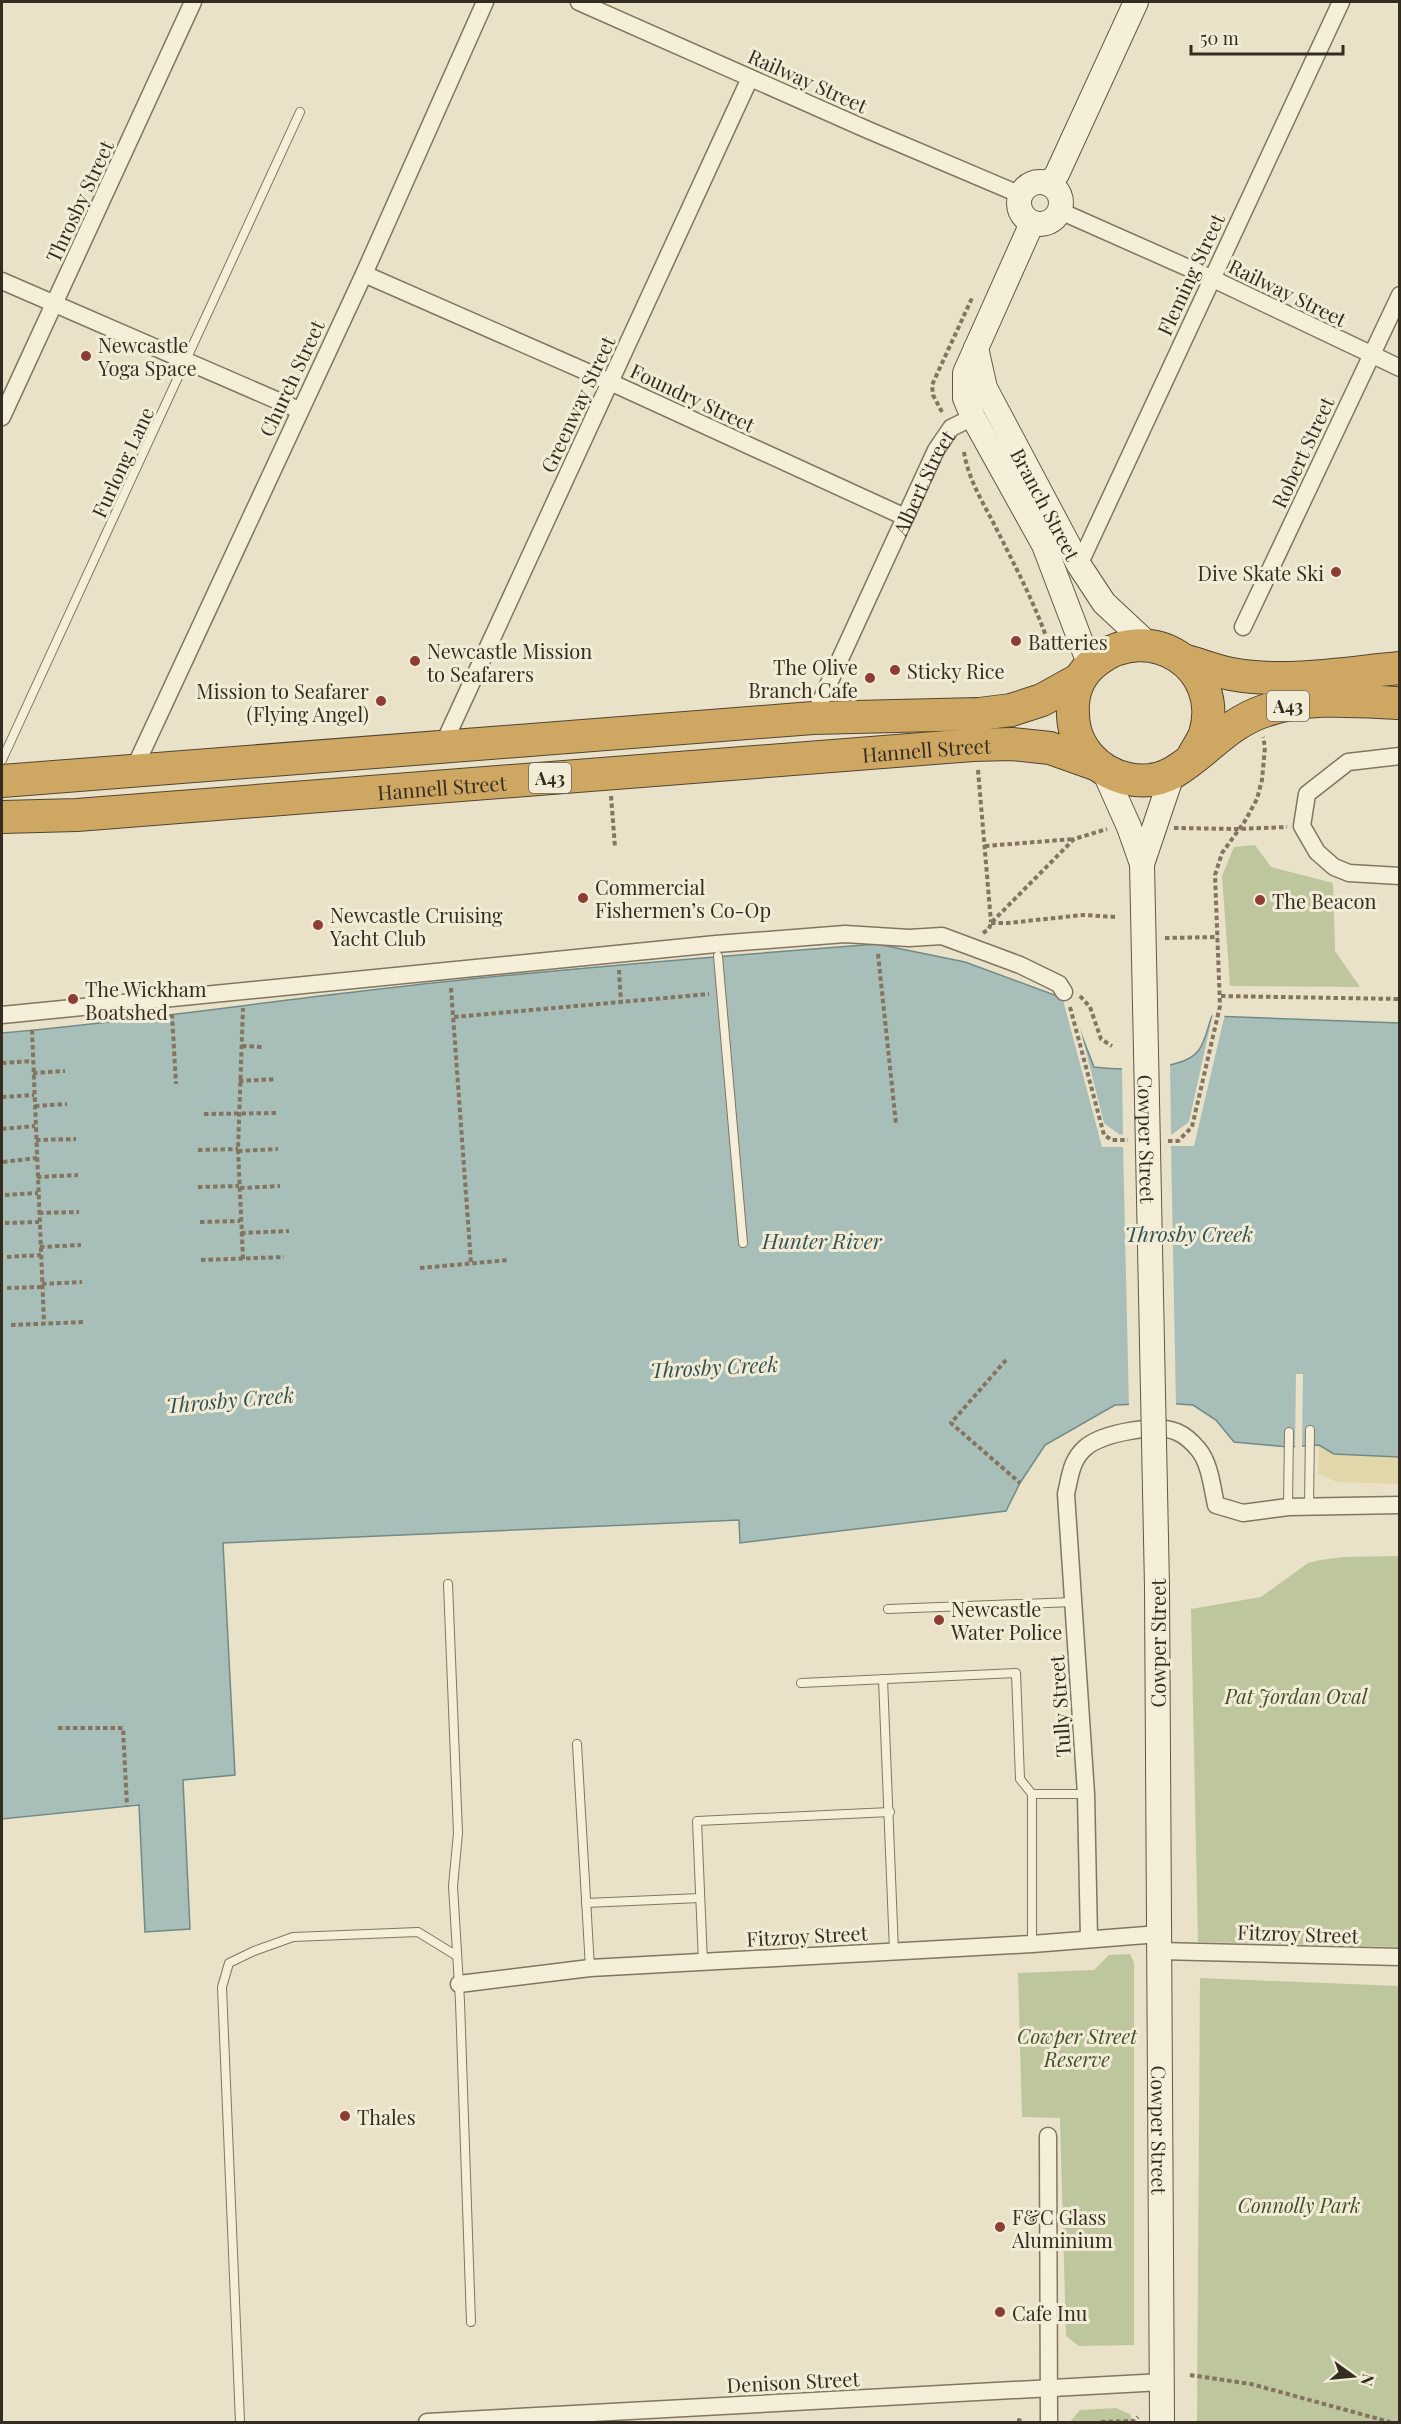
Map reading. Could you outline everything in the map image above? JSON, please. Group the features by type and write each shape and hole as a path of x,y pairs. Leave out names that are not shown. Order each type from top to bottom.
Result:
{"highway":[{"name":"A43","path":"1084,673 1107,653 1127,645 1148,644 1168,650 1186,661 1231,674 1272,677 1322,676 1400,668"},
{"name":"A43","path":"1182,765 1205,735 1208,708 1202,682 1186,661"},
{"name":"Hannell Street","path":"2,781 813,718 979,714 1011,710 1042,700 1084,673"},
{"path":"1084,673 1073,698 1072,723 1080,745 1100,767"},
{"name":"A43","path":"1100,767 1127,780 1150,780 1182,765 1227,729 1264,711 1303,703 1400,702"},
{"name":"Hannell Street","path":"2,817 87,814 973,745 1012,744 1050,748 1100,767"}],"main road":[{"path":"1049,184 1057,174 1136,2"},
{"path":"1036,182 1049,184 1058,192 1060,211 1045,224 1032,223 1022,214 1019,201 1021,195 1030,184 1036,182"},
{"name":"Albert Street","path":"973,417 965,398 965,373 1032,223"},
{"name":"Branch Street","path":"976,348 985,388 1079,565 1104,603 1148,644"},
{"name":"Branch Street","path":"973,417 1044,545 1084,673"},
{"name":"Cowper Street","path":"1142,864 1182,765"},
{"name":"Cowper Street","path":"1100,767 1129,827 1142,864 1157,1587 1162,2422"}],"street":[{"name":"Throsby Street","path":"2,417 194,2"},
{"name":"Church Street","path":"133,771 298,410 364,274 485,2"},
{"name":"Railway Street","path":"579,2 1021,195"},
{"name":"Fleming Street","path":"1079,565 1341,2"},
{"name":"Greenway Street","path":"442,747 750,78"},
{"name":"Railway Street","path":"1060,211 1211,278 1400,368"},
{"name":"Foundry Street","path":"364,274 610,382 905,517"},
{"path":"2,281 298,410"},
{"name":"Robert Street","path":"1243,627 1400,295"},
{"name":"Albert Street","path":"813,718 936,450 951,428 973,417"},
{"path":"1400,756 1348,762 1307,794 1302,826 1317,852 1334,867 1349,873 1400,876"},
{"path":"2,1015 716,944 845,934 909,938 942,936 1020,965 1062,988"},
{"name":"Tully Street","path":"1089,1939 1086,1794 1066,1494 1072,1465 1083,1449 1099,1438 1118,1432 1160,1429 1176,1431 1199,1450 1206,1464 1216,1505 1243,1513 1288,1507 1400,1505"},
{"name":"Fitzroy Street","path":"459,1984 590,1968 1089,1939 1400,1957"},
{"path":"1048,2136 1049,2422"},
{"name":"Denison Street","path":"427,2422 1162,2382"}],"lane":[{"name":"Furlong Lane","path":"2,760 300,112"},
{"path":"718,956 743,1243"},
{"path":"1309,1506 1310,1430"},
{"path":"1288,1432 1288,1507"},
{"path":"448,1584 458,1833 453,1886 459,1984 471,2322"},
{"path":"888,1609 1073,1602"},
{"path":"801,1683 1016,1672 1020,1779 1032,1794 1032,1944"},
{"path":"883,1679 894,1951"},
{"path":"577,1744 590,1968"},
{"path":"1032,1794 1086,1794"},
{"path":"703,1962 696,1821 890,1812"},
{"path":"586,1903 700,1898"},
{"path":"240,2422 222,1988 229,1963 293,1937 418,1932 457,1956"}],"path":[{"path":"942,412 933,395 932,386 976,289"},
{"path":"964,452 966,464 978,492 1040,618 1051,651"},
{"path":"1220,1006 1215,875 1222,853 1253,807 1262,780 1265,747 1263,738"},
{"path":"978,770 991,923"},
{"path":"611,802 615,847"},
{"path":"1180,828 1238,829 1302,826"},
{"path":"985,846 1074,839 1112,828"},
{"path":"991,923 1074,839"},
{"path":"991,923 1083,915 1117,917"},
{"path":"1165,938 1218,937"},
{"path":"877,944 896,1124"},
{"path":"618,966 621,1003"},
{"path":"451,981 471,1263"},
{"path":"1062,988 1075,990 1090,1007 1101,1039 1112,1046"},
{"path":"453,1017 722,993"},
{"path":"1221,996 1400,999"},
{"path":"172,998 176,1084"},
{"path":"243,1007 238,1115 243,1259"},
{"path":"32,1031 44,1323"},
{"path":"242,1046 264,1047"},
{"path":"2,1063 32,1061"},
{"path":"33,1073 65,1071"},
{"path":"239,1081 276,1079"},
{"path":"2,1097 34,1095"},
{"path":"34,1106 67,1104"},
{"path":"204,1114 276,1113"},
{"path":"2,1129 35,1125"},
{"path":"36,1140 76,1139"},
{"path":"198,1150 278,1149"},
{"path":"3,1162 37,1158"},
{"path":"37,1177 78,1175"},
{"path":"198,1187 280,1186"},
{"path":"5,1195 38,1192"},
{"path":"39,1214 79,1212"},
{"path":"200,1222 240,1221"},
{"path":"5,1223 39,1222"},
{"path":"241,1233 289,1231"},
{"path":"40,1247 81,1245"},
{"path":"7,1257 41,1255"},
{"path":"201,1260 284,1257"},
{"path":"420,1268 509,1260"},
{"path":"7,1288 82,1282"},
{"path":"11,1325 85,1322"},
{"path":"1006,1360 951,1423 1020,1483"},
{"path":"58,1728 123,1728 127,1806"},
{"path":"1190,2375 1251,2384 1390,2422"},
{"path":"1101,2422 1134,2421 1138,2417"},
{"path":"1017,2420 1024,2421"}],"green space":[{"path":"1255,845 1271,867 1333,883 1335,951 1360,987 1230,986 1222,876 1234,847"},
{"name":"Pat Jordan Oval","path":"1399,1556 1399,1947 1198,1942 1191,1609 1261,1597 1308,1563 1344,1557"},
{"name":"Cowper Street Reserve","path":"1130,1954 1134,1963 1134,2345 1079,2346 1066,2336 1060,2118 1022,2117 1018,1973 1094,1970 1109,1955"},
{"name":"Connolly Park","path":"1200,1978 1399,1986 1399,2422 1197,2422"},
{"path":"1116,2408 1130,2414 1133,2422 1070,2422 1080,2410"}],"sand":[{"path":"1319,1445 1334,1454 1399,1457 1399,1484 1337,1482 1318,1474"}],"water":[{"name":"Hunter River","path":"877,944 965,962 1068,1000 1094,1067 1149,1068 1178,1063 1190,1058 1200,1048 1212,1016 1399,1023 1399,1457 1334,1454 1319,1445 1288,1447 1234,1442 1216,1420 1193,1405 1164,1403 1115,1405 1045,1445 1020,1483 1006,1511 740,1543 739,1520 223,1543 235,1775 183,1780 190,1929 145,1932 139,1805 2,1819 2,1033 114,1022 396,987 664,961"}],"pier":[{"path":"1062,996 1071,998 1077,1016 1104,1123 1120,1135 1123,1134 1122,1067 1170,1061 1171,1135 1189,1122 1213,1013 1225,1014 1194,1146 1171,1146 1176,1407 1129,1407 1123,1147 1102,1147"},
{"path":"1296,1374 1303,1374 1302,1449 1295,1449"}],"place":[{"name":"Newcastle Yoga Space","path":"86,356"},
{"name":"Dive Skate Ski","path":"1336,572"},
{"name":"Batteries","path":"1016,641"},
{"name":"Newcastle Mission to Seafarers","path":"415,661"},
{"name":"Sticky Rice","path":"895,670"},
{"name":"The Olive Branch Cafe","path":"870,678"},
{"name":"Mission to Seafarer (Flying Angel)","path":"381,701"},
{"name":"Commercial Fishermen’s Co-Op","path":"583,898"},
{"name":"The Beacon","path":"1260,900"},
{"name":"Newcastle Cruising Yacht Club","path":"318,925"},
{"name":"The Wickham Boatshed","path":"73,999"},
{"name":"Newcastle Water Police","path":"939,1620"},
{"name":"Thales","path":"345,2116"},
{"name":"F&C Glass Aluminium","path":"1000,2227"},
{"name":"Cafe Inu","path":"1000,2312"}],"water label":[{"name":"Throsby Creek","path":"1189,1233"},
{"name":"Throsby Creek","path":"714,1366"},
{"name":"Throsby Creek","path":"230,1399"}]}
